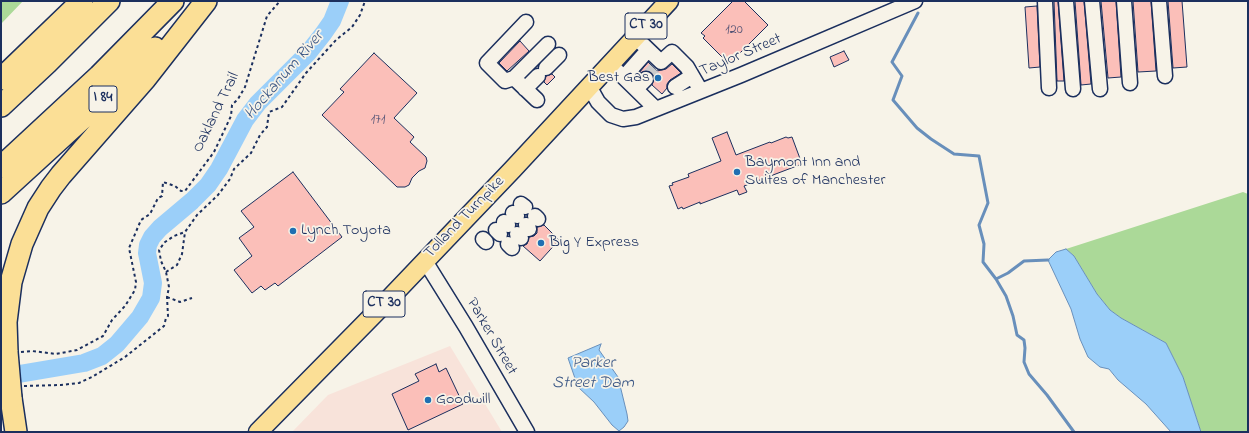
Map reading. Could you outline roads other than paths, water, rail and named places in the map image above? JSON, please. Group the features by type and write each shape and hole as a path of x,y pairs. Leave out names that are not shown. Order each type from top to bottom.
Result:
{"highway":[{"path":"1,79 82,1"},
{"path":"1,106 47,63 109,1"},
{"path":"1,167 89,86 174,1"},
{"name":"I 84","path":"1,193 113,90 200,1"},
{"path":"16,432 16,392 13,352 6,322 11,282 22,244 38,208 51,188 145,79 206,1"}],"main road":[{"name":"Tolland Turnpike","path":"258,432 513,169 669,1"}],"street":[{"name":"Taylor Street","path":"589,86 598,102 611,114 623,119 636,117 915,1"},
{"path":"1044,1 1049,88"},
{"path":"1066,1 1073,90"},
{"path":"1092,1 1100,89"},
{"path":"1124,1 1130,83"},
{"path":"1159,1 1165,76"},
{"path":"526,22 488,63 505,81 514,78 548,44"},
{"path":"635,37 651,65"},
{"path":"630,84 651,65 672,52 687,67 701,91"},
{"path":"525,89 559,55"},
{"path":"610,64 656,109"},
{"path":"630,84 651,65"},
{"path":"675,87 692,76"},
{"path":"514,78 537,100"},
{"name":"Parker Street","path":"424,261 466,327 527,432"}],"water":[{"path":"1066,249 1074,256 1097,294 1110,310 1121,318 1166,343 1183,377 1201,432 1171,432 1146,404 1118,380 1109,369 1100,367 1088,357 1080,339 1071,309 1048,260 1056,252"},
{"name":"Parker Street Dam","path":"601,344 599,350 618,377 627,414 628,421 619,431 612,425 594,402 578,387 568,358"}],"waterway":[{"name":"Hockanum River","path":"1,379 19,374 84,363 102,356 117,344 140,317 151,298 153,283 147,253 148,245 152,237 208,185 219,169 245,120 258,103 308,53 332,21 340,1"},
{"path":"918,13 892,62 902,76 893,100 917,128 954,154 979,156 988,203 979,225 984,244 983,262 996,279 1006,296 1013,316 1017,335 1024,340 1024,362 1029,374 1047,395 1074,432"},
{"path":"996,279 1008,273 1024,261 1048,260"}],"tunnel":[{"path":"646,79 655,69"}],"place":[{"name":"Best Gas","path":"658,78"},
{"name":"Baymont Inn and Suites of Manchester","path":"737,172"},
{"name":"Lynch Toyota","path":"293,231"},
{"name":"Big Y Express","path":"541,243"},
{"name":"Goodwill","path":"428,400"}]}
